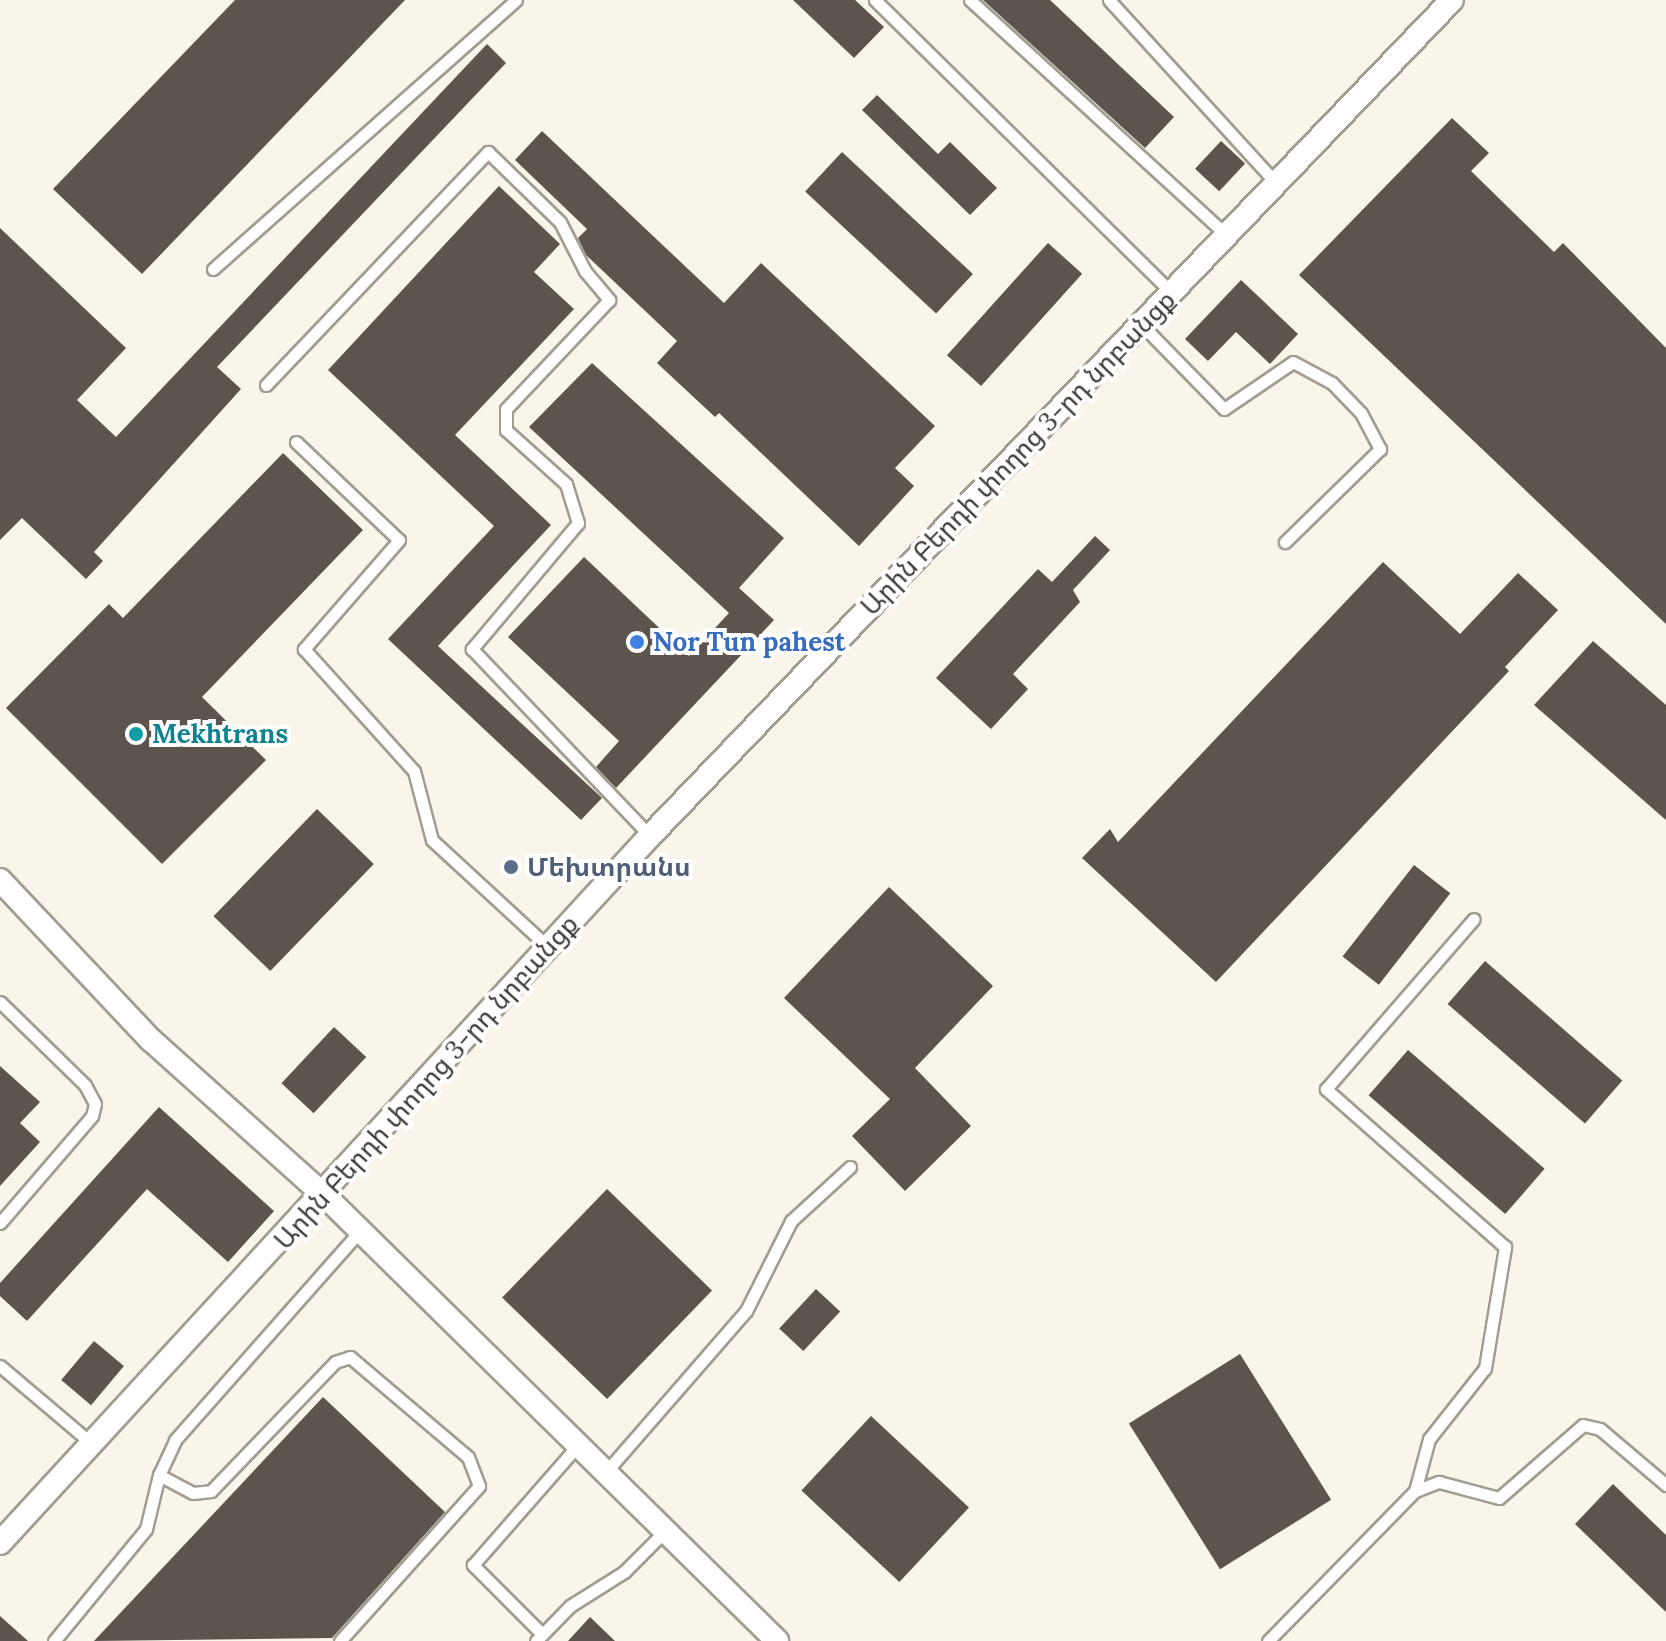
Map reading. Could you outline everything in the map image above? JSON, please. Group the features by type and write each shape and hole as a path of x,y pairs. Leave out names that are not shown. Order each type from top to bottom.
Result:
{"street":[{"name":"Արին Բերդի փողոց 3-րդ նրբանցք","path":"0,1543 324,1195 650,836 1452,0"},
{"path":"0,880 151,1040 361,1230 777,1641"}],"lane":[{"path":"213,269 516,0"},
{"path":"875,0 1173,293"},
{"path":"970,0 1228,236"},
{"path":"1109,0 1277,184"},
{"path":"266,385 488,152 560,222 585,271 609,300 506,409 506,430 566,484 578,523 472,649 650,836"},
{"path":"1142,325 1224,409 1293,362 1332,383 1361,413 1380,449 1285,542"},
{"path":"296,442 399,540 304,649 414,771 432,840 549,948"},
{"path":"1415,1491 1429,1439 1485,1368 1505,1247 1326,1089 1474,919"},
{"path":"0,1002 85,1085 95,1104 92,1116 0,1223"},
{"path":"605,1473 746,1311 791,1221 850,1167"},
{"path":"54,1641 146,1529 159,1475 175,1440 361,1230"},
{"path":"159,1475 193,1493 211,1491 335,1362 350,1357 468,1457 479,1486 340,1641"},
{"path":"0,1366 91,1443"},
{"path":"1268,1641 1415,1491 1439,1482 1499,1498 1583,1425 1600,1429 1666,1485"},
{"path":"577,1446 473,1565 539,1638 570,1606 624,1572 664,1532"}],"building":[{"path":"235,0 405,0 142,274 53,189"},
{"path":"793,0 855,0 884,27 854,58"},
{"path":"983,0 1050,0 1174,117 1145,148"},
{"path":"487,44 506,63 217,367 241,389 94,552 103,561 86,579 22,518 0,540 0,228 126,348 77,400 116,437"},
{"path":"877,95 938,154 950,142 997,188 970,215 862,110"},
{"path":"1452,118 1489,153 1471,171 1554,252 1563,243 1666,348 1666,624 1299,275"},
{"path":"542,131 724,303 761,263 935,426 895,468 914,486 859,546 719,413 715,417 657,363 677,341 586,255 578,238 587,229 515,160"},
{"path":"1221,141 1245,164 1219,191 1195,169"},
{"path":"842,152 973,274 936,314 805,191"},
{"path":"499,186 560,244 534,272 574,309 455,435 551,525 438,646 602,798 581,820 388,639 494,526 328,370"},
{"path":"1048,243 1082,274 981,386 947,355"},
{"path":"1241,280 1298,334 1270,364 1236,332 1208,361 1185,339"},
{"path":"592,363 784,538 739,588 774,620 616,788 596,767 619,741 508,637 584,557 689,656 729,613 529,427"},
{"path":"283,453 363,530 202,697 266,760 162,864 6,708 109,604 123,618"},
{"path":"1095,536 1110,550 1073,590 1080,602 1013,674 1028,689 991,729 936,678 1038,569 1052,582"},
{"path":"1383,562 1460,634 1518,573 1558,610 1505,667 1509,671 1216,982 1082,858 1110,829 1118,842"},
{"path":"1593,641 1666,705 1666,820 1534,705"},
{"path":"317,809 374,864 270,971 213,916"},
{"path":"1414,865 1450,893 1379,985 1343,956"},
{"path":"889,887 993,986 915,1068 971,1126 905,1191 852,1136 890,1099 784,998"},
{"path":"1485,961 1622,1080 1585,1123 1448,1004"},
{"path":"334,1027 366,1057 314,1113 281,1083"},
{"path":"1408,1050 1545,1169 1505,1214 1369,1095"},
{"path":"0,1066 40,1102 20,1123 40,1142 0,1186"},
{"path":"159,1107 274,1211 228,1262 147,1189 27,1321 0,1296 0,1283"},
{"path":"607,1189 712,1290 607,1399 502,1298"},
{"path":"816,1289 840,1312 803,1351 779,1328"},
{"path":"94,1341 124,1366 91,1405 61,1380"},
{"path":"1240,1354 1331,1500 1220,1569 1129,1423"},
{"path":"323,1397 445,1512 332,1638 94,1641"},
{"path":"871,1416 969,1507 899,1582 801,1491"},
{"path":"1613,1484 1666,1535 1666,1612 1575,1524"},
{"path":"0,1616 28,1641 0,1641"},
{"path":"590,1617 615,1641 568,1641"}],"place":[{"name":"Nor Tun pahest","path":"637,642"},
{"name":"Mekhtrans","path":"136,734"},
{"name":"Մեխտրանս","path":"511,867"}]}
